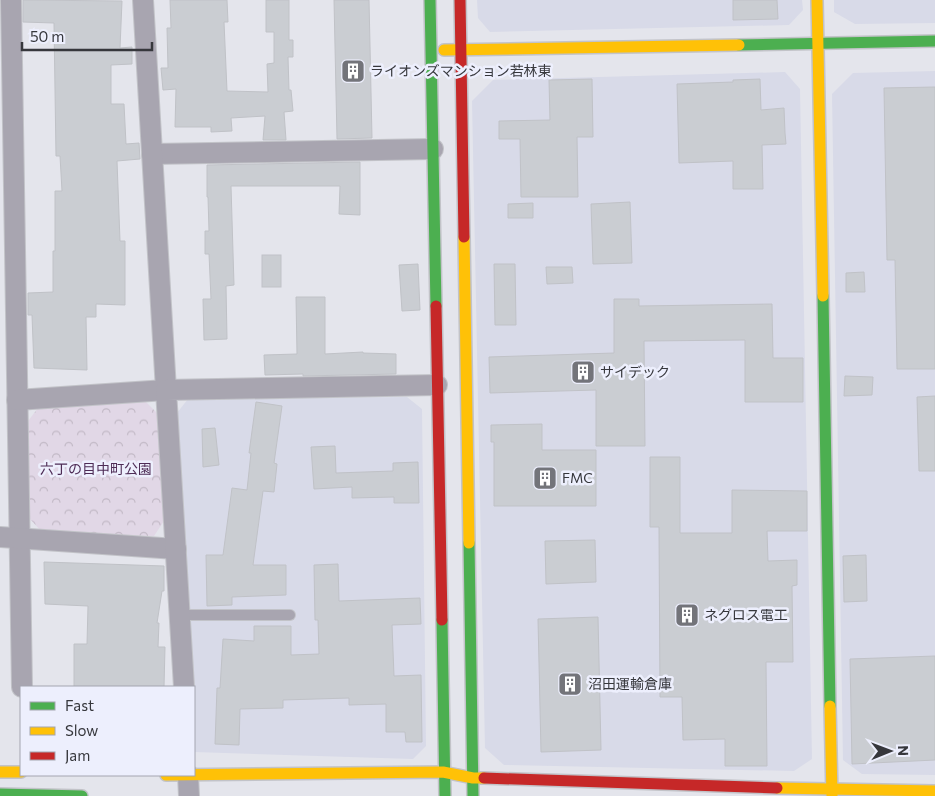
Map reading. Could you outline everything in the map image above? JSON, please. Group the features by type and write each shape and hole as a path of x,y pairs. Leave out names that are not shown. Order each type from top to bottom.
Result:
{"street":[{"path":"11,0 6,70 7,207 11,390 20,538 22,686"},
{"path":"143,0 184,686"},
{"path":"430,0 443,772 445,796"},
{"path":"460,0 473,796"},
{"path":"817,0 832,793"},
{"path":"431,50 935,41"},
{"path":"152,154 433,150"},
{"path":"11,390 166,390 437,385"},
{"path":"0,537 176,549"},
{"path":"0,772 20,772"},
{"path":"195,775 443,772 473,778 832,793 935,791"},
{"path":"188,776 189,796"},
{"path":"0,794 82,796"}],"lane":[{"path":"179,615 290,615"}],"shaded area":[{"path":"477,0 802,0 803,10 789,25 490,32 478,18"},
{"path":"834,0 935,0 935,23 855,24 834,12"},
{"path":"935,71 935,775 862,774 843,760 832,94 853,73"},
{"path":"785,72 800,89 812,759 794,771 504,765 485,748 472,101 493,80"},
{"path":"407,397 422,409 426,746 413,759 195,752 195,686 173,418 188,399"}],"green space":[{"name":"六丁の目中町公園","path":"146,402 159,415 164,521 154,536 43,533 29,518 28,421 38,408"}],"building":[{"path":"23,0 122,1 120,48 132,47 132,64 111,65 111,104 124,104 126,144 139,143 140,159 117,161 120,241 125,241 125,305 96,304 96,317 86,317 87,370 34,368 32,315 28,315 28,293 53,292 55,191 62,191 60,156 56,156 54,23 23,22"},
{"path":"170,0 227,0 228,22 224,22 227,91 268,92 267,64 274,63 274,32 266,32 266,0 289,0 289,40 293,40 293,57 288,57 289,90 291,90 293,111 284,112 286,140 263,140 265,116 231,118 232,131 211,132 211,127 175,127 176,89 163,90 161,68 168,68 167,28 171,28"},
{"name":"ライオンズマンション若林東","path":"334,0 369,0 372,138 337,139"},
{"path":"733,0 777,0 778,19 733,20"},
{"path":"592,79 593,137 577,137 578,197 521,197 520,139 499,139 499,121 550,120 549,80"},
{"path":"760,79 761,110 784,108 786,144 762,145 763,189 733,189 733,161 679,163 677,84"},
{"path":"935,87 935,369 897,369 895,260 887,260 884,88"},
{"path":"360,162 360,215 339,214 340,186 231,186 234,285 226,286 227,339 204,340 203,299 211,299 209,254 205,254 205,231 209,231 207,165"},
{"path":"630,202 632,263 593,264 591,204"},
{"path":"533,203 533,218 508,218 508,204"},
{"path":"262,255 281,255 281,287 262,287"},
{"path":"418,264 420,310 402,311 399,265"},
{"path":"494,264 515,264 516,325 495,325"},
{"path":"546,267 572,267 573,283 547,284"},
{"path":"864,272 865,292 846,292 846,273"},
{"path":"296,297 325,297 325,354 363,352 396,354 396,374 265,375 264,355 297,354"},
{"path":"614,299 639,299 639,306 772,304 773,358 803,358 803,402 745,402 745,340 644,341 645,446 596,446 596,390 490,393 489,357 614,353"},
{"path":"845,376 873,377 872,395 844,396"},
{"path":"935,396 935,471 919,471 917,397"},
{"path":"256,402 282,406 274,463 277,464 274,492 263,491 253,565 286,565 286,595 232,597 232,605 207,606 206,555 223,555 232,488 247,490 251,453 249,453"},
{"name":"FMC","path":"542,424 542,450 596,450 596,506 494,506 494,442 491,442 491,425"},
{"path":"215,428 219,465 203,467 202,429"},
{"path":"335,446 336,473 393,471 393,463 418,462 419,503 394,503 394,497 352,498 352,487 314,489 311,447"},
{"path":"650,457 680,457 680,533 732,533 732,490 807,491 807,531 767,531 768,561 797,560 797,585 792,586 793,662 766,662 767,766 725,766 725,739 683,740 682,697 660,697 659,527 650,527"},
{"path":"595,540 596,582 546,584 545,541"},
{"path":"866,555 867,601 844,602 843,556"},
{"path":"44,562 164,566 164,591 162,591 157,623 159,623 158,647 165,647 164,686 74,686 74,644 87,644 88,606 45,604"},
{"path":"338,564 339,601 420,598 421,624 392,625 394,676 421,675 422,742 406,742 405,732 386,732 386,704 349,705 349,698 283,700 283,708 240,709 239,745 215,744 217,688 220,688 223,639 254,641 254,626 291,626 291,655 319,654 318,620 315,620 314,565"},
{"name":"沼田運輸倉庫","path":"598,617 601,750 541,752 538,619"},
{"path":"935,656 935,760 852,764 850,659"}],"traffic: fast":[{"path":"430,0 436,306"},
{"path":"739,45 935,41"},
{"path":"823,296 830,706"},
{"path":"469,543 473,796"},
{"path":"442,620 445,796"},
{"path":"0,794 82,796"}],"traffic: slow":[{"path":"817,0 823,296"},
{"path":"444,50 739,45"},
{"path":"464,237 469,543"},
{"path":"830,706 832,796"},
{"path":"0,772 20,772"},
{"path":"195,775 443,772 473,778 484,778"},
{"path":"777,788 935,791"}],"traffic: jam":[{"path":"460,0 464,237"},
{"path":"436,306 442,620"},
{"path":"484,778 777,788"}],"place":[{"name":"ライオンズマンション若林東","path":"353,71"},
{"name":"サイデック","path":"583,372"},
{"name":"FMC","path":"545,478"},
{"name":"ネグロス電工","path":"687,615"},
{"name":"沼田運輸倉庫","path":"570,684"}]}
